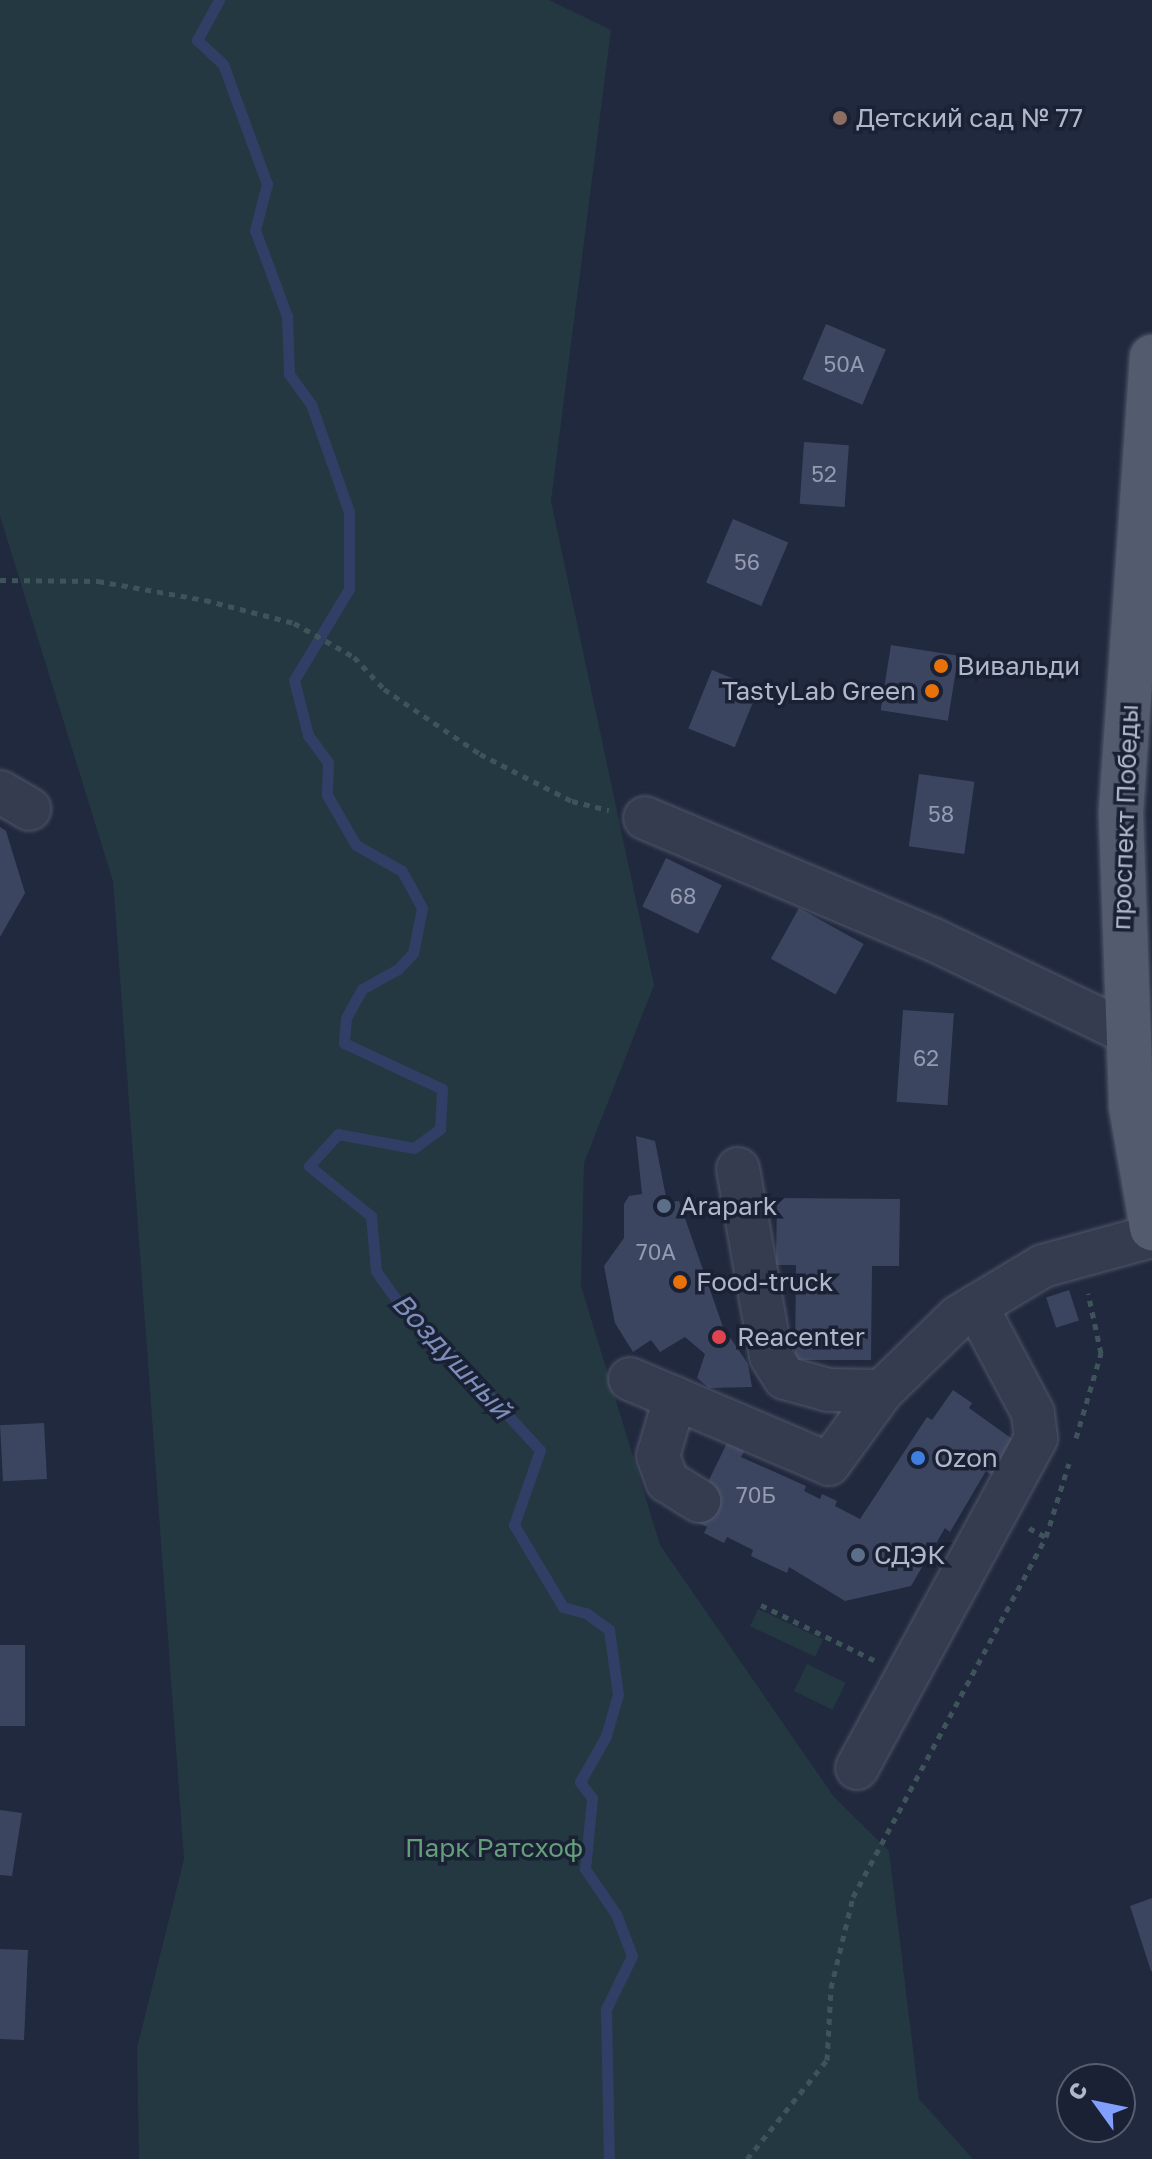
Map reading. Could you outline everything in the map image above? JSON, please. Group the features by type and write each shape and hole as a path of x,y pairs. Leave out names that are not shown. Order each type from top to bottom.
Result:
{"main road":[{"name":"проспект Победы","path":"1152,357 1121,814 1126,1032 1131,1106 1152,1228"}],"lane":[{"path":"645,818 932,939 1126,1032"},
{"path":"738,1169 771,1356 785,1378 828,1390 882,1391"},
{"path":"630,1379 829,1464 882,1391 958,1317 1043,1266 1152,1236"},
{"path":"857,1768 1036,1438 1033,1413 976,1306"},
{"path":"675,1398 658,1456 667,1481 699,1501"}],"path":[{"path":"0,580 98,581 205,600 294,623 354,657 384,689 480,754 572,801 645,818"},
{"path":"1076,1440 1101,1353 1079,1256"},
{"path":"747,2159 827,2060 831,1988 853,1897 1046,1537 1071,1455"},
{"path":"761,1605 907,1676"}],"green space":[{"name":"Парк Ратсхоф","path":"0,0 549,0 611,30 551,501 654,985 584,1163 581,1286 660,1545 834,1797 889,1851 919,2099 973,2159 139,2159 137,2048 184,1859 113,881 0,516"},
{"path":"758,1609 823,1639 815,1657 750,1626"},
{"path":"807,1664 846,1683 832,1710 794,1691"}],"building":[{"path":"826,324 886,349 862,405 803,379"},
{"path":"804,442 849,445 845,507 800,504"},
{"path":"733,519 788,542 761,606 706,583"},
{"path":"891,645 958,656 948,721 881,710"},
{"path":"712,670 758,689 735,747 688,728"},
{"path":"919,774 974,782 964,854 909,846"},
{"path":"0,827 6,831 25,893 0,937"},
{"path":"666,858 722,885 698,934 642,907"},
{"path":"799,908 864,944 836,995 771,959"},
{"path":"903,1010 954,1014 947,1105 897,1102"},
{"path":"636,1136 655,1141 667,1202 679,1201 723,1327 748,1364 752,1387 709,1388 697,1378 705,1354 685,1337 660,1352 651,1340 633,1352 615,1323 604,1266 624,1238 624,1204 629,1196 642,1194"},
{"path":"777,1198 900,1199 899,1266 872,1266 871,1360 795,1360 796,1265 776,1265"},
{"path":"1069,1290 1079,1320 1056,1328 1046,1297"},
{"path":"953,1390 972,1403 969,1408 1015,1441 991,1475 986,1471 950,1532 945,1528 911,1586 845,1601 789,1567 787,1573 751,1556 753,1550 727,1537 724,1543 704,1533 707,1527 690,1519 727,1443 744,1451 741,1457 806,1486 804,1491 820,1499 822,1494 837,1501 835,1506 860,1519 927,1417 932,1420"},
{"path":"44,1423 47,1479 3,1481 0,1425"},
{"path":"0,1645 25,1645 25,1726 0,1726"},
{"path":"0,1810 22,1813 12,1876 0,1875"},
{"path":"1152,1898 1152,1971 1151,1971 1130,1906"},
{"path":"0,1949 28,1950 24,2040 0,2039"}],"waterway":[{"name":"Воздушный","path":"219,0 197,40 223,64 267,184 255,230 287,316 289,374 311,404 349,512 349,589 294,680 308,735 328,763 327,795 356,845 402,871 422,908 413,953 398,969 362,989 346,1018 344,1043 442,1089 440,1129 414,1148 338,1134 309,1166 371,1216 376,1271 412,1322 452,1355 540,1450 514,1525 563,1607 586,1613 609,1630 618,1694 606,1736 580,1782 592,1798 585,1869 616,1914 632,1956 606,2009 609,2159"}],"place":[{"name":"Детский сад № 77","path":"840,118"},
{"name":"Вивальди","path":"941,666"},
{"name":"TastyLab Green","path":"932,691"},
{"name":"Arapark","path":"664,1206"},
{"name":"Food-truck","path":"680,1282"},
{"name":"Reacenter","path":"719,1337"},
{"name":"Ozon","path":"918,1458"},
{"name":"СДЭК","path":"858,1555"}]}
